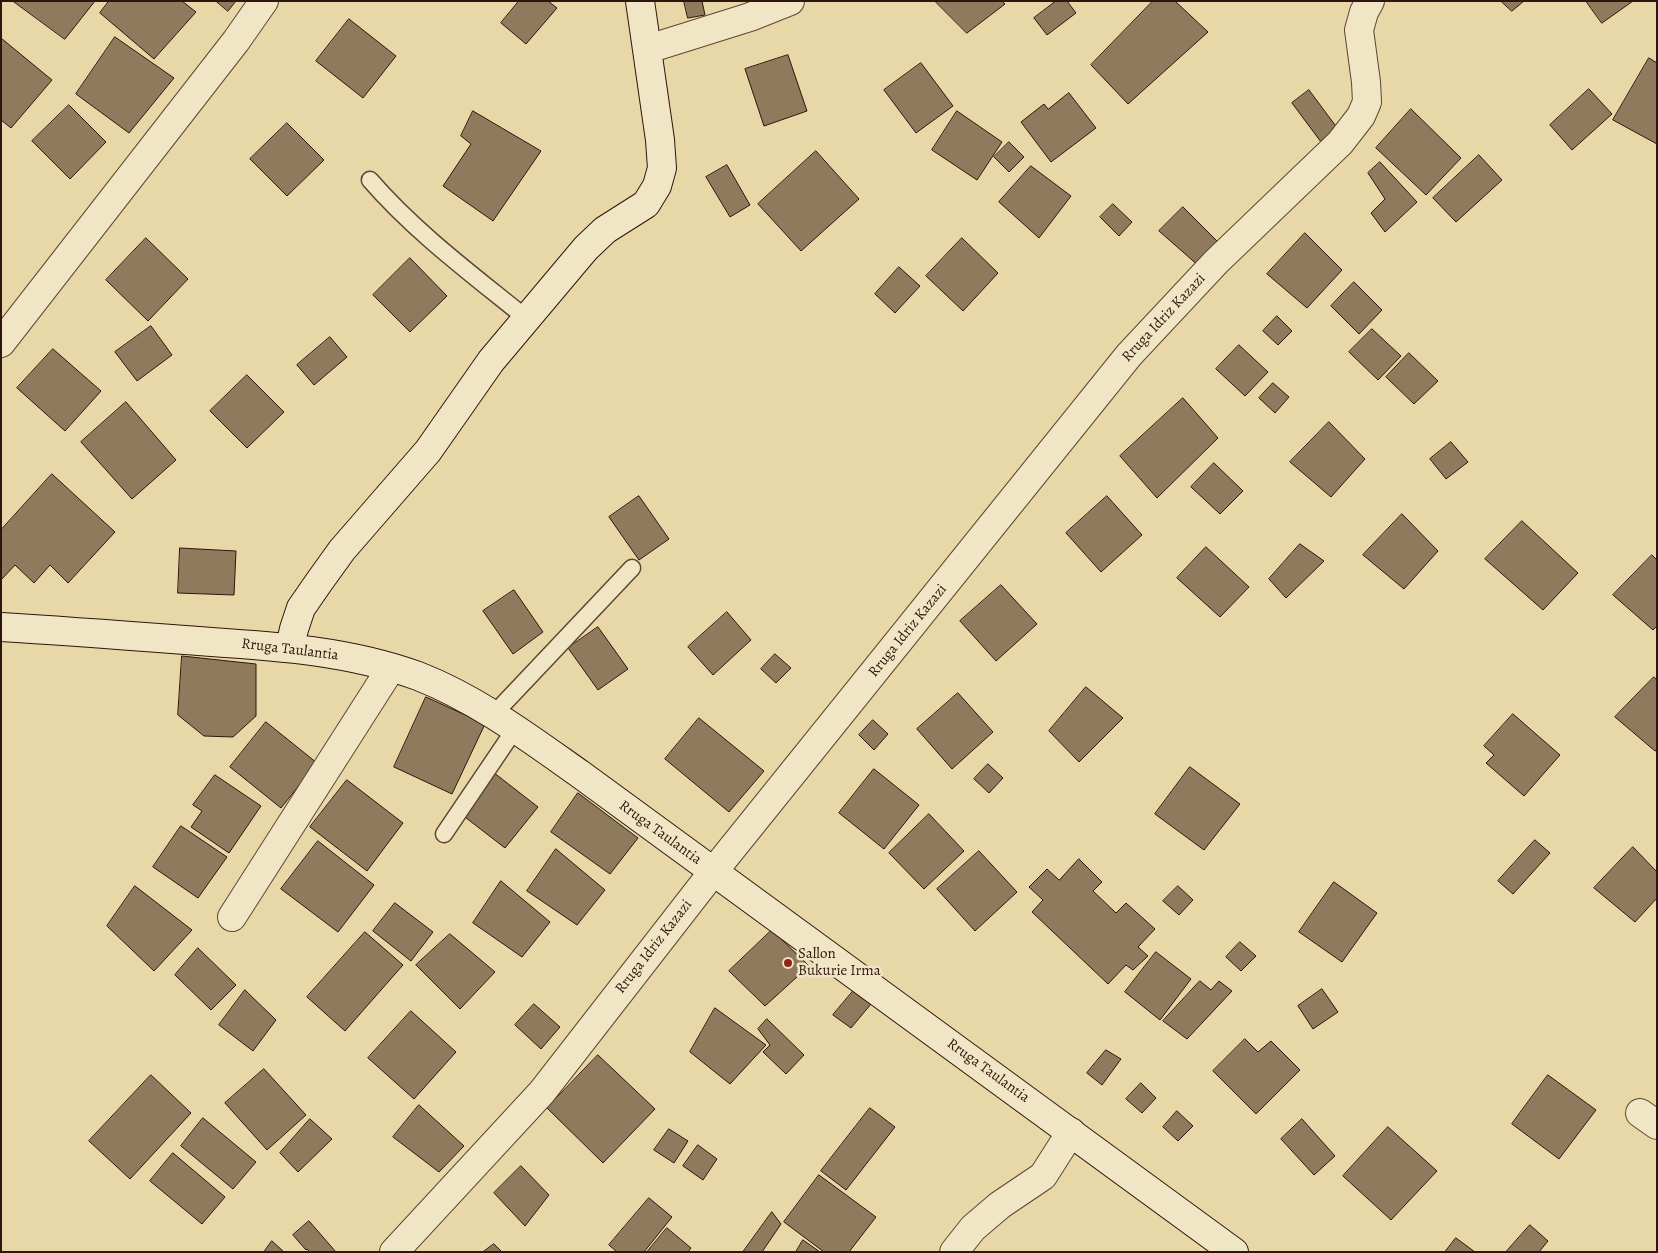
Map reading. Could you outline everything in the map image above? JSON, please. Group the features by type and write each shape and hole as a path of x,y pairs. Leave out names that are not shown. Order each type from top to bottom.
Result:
{"street":[{"path":"1,343 236,41 264,1"},
{"path":"290,647 301,608 319,582 342,550 428,451 491,362 586,248 606,230 646,204 657,186 662,168 648,49 640,1"},
{"path":"648,49 750,17 790,1"},
{"name":"Rruga Idriz Kazazi","path":"394,1252 542,1092 713,872 1129,355 1216,262 1340,143 1361,116 1367,102 1359,30 1364,12 1370,1"},
{"name":"Rruga Taulantia","path":"1,627 290,647 340,655 391,668 418,676 452,692 516,729 572,768 1234,1252"},
{"path":"232,917 391,668"},
{"path":"954,1252 973,1228 1000,1205 1043,1176 1071,1132"}],"lane":[{"path":"370,180 391,205 456,262 527,319"},
{"path":"493,715 632,568"},
{"path":"444,834 516,729"}],"building":[{"path":"13,1 95,1 65,39"},
{"path":"109,1 182,1 196,12 154,59 100,13"},
{"path":"216,1 236,1 228,11"},
{"path":"519,1 548,1 557,8 526,44 501,23"},
{"path":"684,1 702,1 705,15 688,18"},
{"path":"935,1 1002,1 1005,4 967,33"},
{"path":"1056,1 1067,1 1076,13 1047,35 1034,18"},
{"path":"1153,1 1175,1 1208,32 1128,104 1091,65"},
{"path":"1501,1 1524,1 1512,11"},
{"path":"1586,1 1633,1 1602,23"},
{"path":"349,19 396,56 363,98 316,61"},
{"path":"115,37 174,78 129,133 76,94"},
{"path":"1,38 52,80 11,128 1,120"},
{"path":"788,55 807,111 764,126 745,69"},
{"path":"1649,58 1657,63 1657,144 1613,120"},
{"path":"921,63 953,106 916,133 884,90"},
{"path":"1589,89 1612,114 1572,150 1550,125"},
{"path":"1309,90 1341,133 1324,146 1292,103"},
{"path":"1069,93 1096,128 1051,162 1021,122 1044,104 1048,109"},
{"path":"69,105 106,142 70,179 32,141"},
{"path":"1411,109 1461,158 1426,195 1376,148"},
{"path":"473,111 541,151 493,221 443,186 471,144 461,136"},
{"path":"957,111 1002,142 977,180 932,150"},
{"path":"287,123 324,160 287,196 250,159"},
{"path":"1009,142 1024,157 1009,172 994,157"},
{"path":"816,151 859,199 801,251 758,204"},
{"path":"1479,155 1502,180 1456,222 1433,198"},
{"path":"1380,162 1417,202 1385,232 1371,213 1385,199 1368,173"},
{"path":"727,165 750,205 730,217 706,177"},
{"path":"1031,166 1071,196 1039,238 999,202"},
{"path":"1113,204 1132,222 1119,236 1100,217"},
{"path":"1183,207 1220,244 1200,267 1159,231"},
{"path":"1305,233 1342,270 1307,308 1267,274"},
{"path":"146,238 188,279 148,321 106,280"},
{"path":"962,238 998,273 963,311 926,276"},
{"path":"410,258 447,296 410,332 373,295"},
{"path":"899,267 920,286 895,313 875,294"},
{"path":"1354,282 1382,310 1359,334 1331,306"},
{"path":"1277,316 1292,331 1278,345 1263,331"},
{"path":"151,326 172,355 137,381 115,352"},
{"path":"1372,329 1401,356 1378,380 1349,352"},
{"path":"330,337 347,357 314,385 297,365"},
{"path":"1239,345 1268,372 1245,396 1216,369"},
{"path":"53,349 101,391 65,431 17,388"},
{"path":"1409,353 1438,381 1414,404 1386,377"},
{"path":"247,375 284,412 247,448 210,411"},
{"path":"1273,383 1289,397 1275,413 1259,398"},
{"path":"1183,398 1218,438 1157,498 1120,456"},
{"path":"126,402 176,460 132,499 81,442"},
{"path":"1329,422 1365,459 1331,497 1290,462"},
{"path":"1451,442 1468,462 1446,479 1430,459"},
{"path":"1214,463 1243,491 1220,514 1191,487"},
{"path":"52,474 115,532 68,583 50,565 34,583 15,565 1,580 1,530"},
{"path":"639,496 669,539 639,560 609,517"},
{"path":"1107,496 1142,535 1101,572 1066,533"},
{"path":"1402,514 1438,551 1404,589 1363,555"},
{"path":"1522,521 1578,573 1543,610 1485,559"},
{"path":"1300,544 1324,561 1286,598 1269,579"},
{"path":"1206,547 1249,587 1220,617 1177,578"},
{"path":"180,548 236,551 234,595 178,593"},
{"path":"1652,555 1657,560 1657,626 1653,630 1613,595"},
{"path":"1001,585 1037,624 996,661 960,621"},
{"path":"514,590 543,632 513,654 483,611"},
{"path":"727,612 751,640 713,675 688,647"},
{"path":"598,627 628,669 598,690 568,648"},
{"path":"775,654 791,668 776,683 761,669"},
{"path":"182,656 256,664 256,716 233,737 204,736 178,715"},
{"path":"1654,677 1657,680 1657,750 1655,751 1615,717"},
{"path":"1086,687 1123,718 1079,762 1049,731"},
{"path":"958,693 993,732 952,769 917,729"},
{"path":"426,697 485,724 452,794 394,767"},
{"path":"1513,714 1560,755 1524,796 1486,763 1494,755 1484,746"},
{"path":"699,718 764,771 729,812 665,759"},
{"path":"873,720 888,734 874,750 859,735"},
{"path":"266,722 317,763 281,808 230,767"},
{"path":"988,764 1003,778 989,793 974,779"},
{"path":"1190,767 1240,804 1204,850 1155,814"},
{"path":"874,769 919,805 884,849 839,813"},
{"path":"493,772 538,807 505,848 461,814"},
{"path":"215,775 261,806 229,853 191,827 202,811 193,805"},
{"path":"347,780 403,823 367,871 310,827"},
{"path":"578,793 638,838 610,874 551,832"},
{"path":"929,814 964,851 924,889 889,853"},
{"path":"181,826 227,857 198,898 153,867"},
{"path":"1535,840 1550,853 1513,894 1498,881"},
{"path":"318,841 374,885 338,932 281,889"},
{"path":"1633,847 1657,872 1657,898 1635,922 1594,888"},
{"path":"556,849 605,890 577,925 527,891"},
{"path":"979,851 1017,892 975,931 937,889"},
{"path":"1079,859 1102,882 1093,891 1116,913 1126,903 1155,929 1138,947 1148,956 1133,970 1126,965 1108,984 1032,912 1043,900 1029,887 1047,869 1059,880"},
{"path":"501,881 550,922 522,957 473,923"},
{"path":"1334,882 1377,913 1342,962 1299,932"},
{"path":"135,886 192,930 154,971 107,926"},
{"path":"1178,886 1193,900 1179,915 1163,901"},
{"path":"395,903 433,932 411,961 373,931"},
{"path":"772,930 809,966 765,1006 729,971"},
{"path":"365,932 403,965 345,1031 307,997"},
{"path":"450,934 495,972 460,1009 416,965"},
{"path":"1240,942 1256,956 1241,971 1226,957"},
{"path":"198,948 236,985 211,1010 175,975"},
{"path":"1156,952 1191,979 1160,1020 1125,992"},
{"path":"1200,981 1211,990 1219,981 1232,991 1187,1039 1163,1021"},
{"path":"1322,989 1338,1012 1313,1029 1298,1006"},
{"path":"245,990 276,1020 253,1051 219,1025"},
{"path":"854,990 871,1004 851,1028 833,1015"},
{"path":"534,1004 560,1027 541,1049 515,1025"},
{"path":"715,1008 766,1045 730,1084 690,1052"},
{"path":"411,1011 456,1052 414,1099 368,1058"},
{"path":"767,1019 804,1055 786,1074 763,1052 770,1045 758,1029"},
{"path":"1245,1039 1258,1052 1271,1041 1300,1070 1256,1114 1213,1071"},
{"path":"1106,1050 1121,1059 1102,1085 1087,1073"},
{"path":"598,1055 655,1109 603,1163 547,1108"},
{"path":"264,1069 306,1115 267,1150 225,1103"},
{"path":"151,1075 191,1113 130,1179 89,1141"},
{"path":"1548,1075 1596,1110 1559,1159 1512,1124"},
{"path":"1141,1083 1156,1098 1142,1113 1126,1099"},
{"path":"419,1105 464,1146 439,1172 393,1137"},
{"path":"870,1108 895,1127 846,1190 821,1171"},
{"path":"1177,1111 1193,1126 1178,1141 1163,1127"},
{"path":"203,1118 256,1162 233,1189 181,1146"},
{"path":"310,1119 332,1139 298,1172 280,1153"},
{"path":"1302,1119 1335,1156 1314,1175 1281,1139"},
{"path":"1388,1127 1437,1171 1391,1220 1343,1176"},
{"path":"669,1129 688,1141 674,1163 654,1150"},
{"path":"698,1145 717,1159 703,1180 683,1166"},
{"path":"173,1153 225,1197 202,1224 150,1181"},
{"path":"521,1166 549,1195 525,1226 494,1193"},
{"path":"819,1175 876,1217 849,1252 824,1252 784,1222"},
{"path":"649,1198 672,1217 644,1252 617,1252 609,1245"},
{"path":"772,1212 781,1224 762,1252 743,1252"},
{"path":"309,1221 336,1252 310,1252 306,1250 293,1235"},
{"path":"1530,1225 1548,1241 1539,1252 1506,1252"},
{"path":"667,1228 691,1248 688,1252 647,1252"},
{"path":"1456,1238 1475,1252 1445,1252"},
{"path":"803,1240 820,1252 796,1252"},
{"path":"272,1241 284,1252 264,1252"},
{"path":"494,1244 502,1252 483,1252"}],"place":[{"name":"Sallon Bukurie Irma","path":"788,963"}]}
